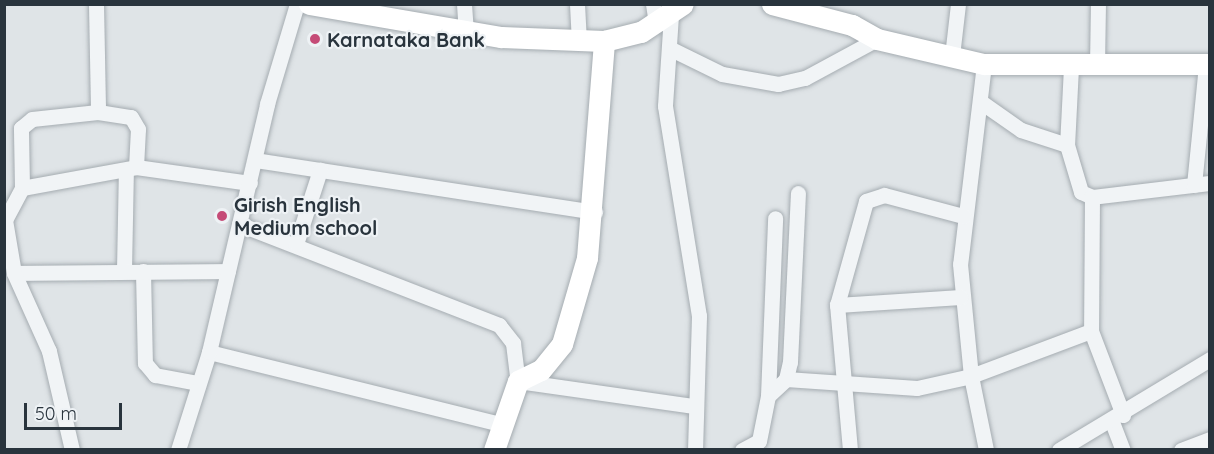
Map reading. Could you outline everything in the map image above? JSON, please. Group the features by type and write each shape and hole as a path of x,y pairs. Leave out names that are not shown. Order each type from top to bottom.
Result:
{"main road":[{"path":"309,4 466,33 604,41 666,12"},
{"path":"772,4 852,25 877,39 984,64 1071,67 1208,64"},
{"path":"494,450 499,424 518,381 541,370 562,344 595,212 604,41"}],"street":[{"path":"96,4 98,112"},
{"path":"178,450 209,352 255,160 297,4"},
{"path":"464,4 466,33"},
{"path":"577,4 579,39"},
{"path":"1097,66 1098,4"},
{"path":"952,56 959,5"},
{"path":"666,12 669,48 665,106 671,170 699,315 694,406 696,450"},
{"path":"669,48 722,74 778,84 805,78 877,39"},
{"path":"984,64 981,102 963,216 961,297 971,376 986,450"},
{"path":"1071,67 1067,145 1076,183 1092,197 1202,184 1208,64"},
{"path":"981,102 1021,130 1067,145"},
{"path":"72,450 49,351 14,273 6,208 22,188 20,135 26,122 98,112 136,121 124,270"},
{"path":"255,160 595,212"},
{"path":"22,188 131,168 250,183"},
{"path":"296,244 320,170"},
{"path":"768,396 786,379 798,193"},
{"path":"850,450 837,305 871,196 884,195 963,216"},
{"path":"1092,197 1091,331 1118,418 1123,450"},
{"path":"742,450 759,441 768,396 775,218"},
{"path":"239,224 499,324 513,343 518,381 694,406"},
{"path":"14,273 124,270 228,271"},
{"path":"143,271 145,363 155,375 198,383"},
{"path":"837,305 961,297"},
{"path":"786,379 846,387 917,388 971,376 1091,331"},
{"path":"209,352 499,424"},
{"path":"1059,450 1118,418 1209,359"},
{"path":"1181,450 1209,439"}],"place":[{"name":"Karnataka Bank","path":"315,39"},
{"name":"Girish English Medium school","path":"222,216"}]}
